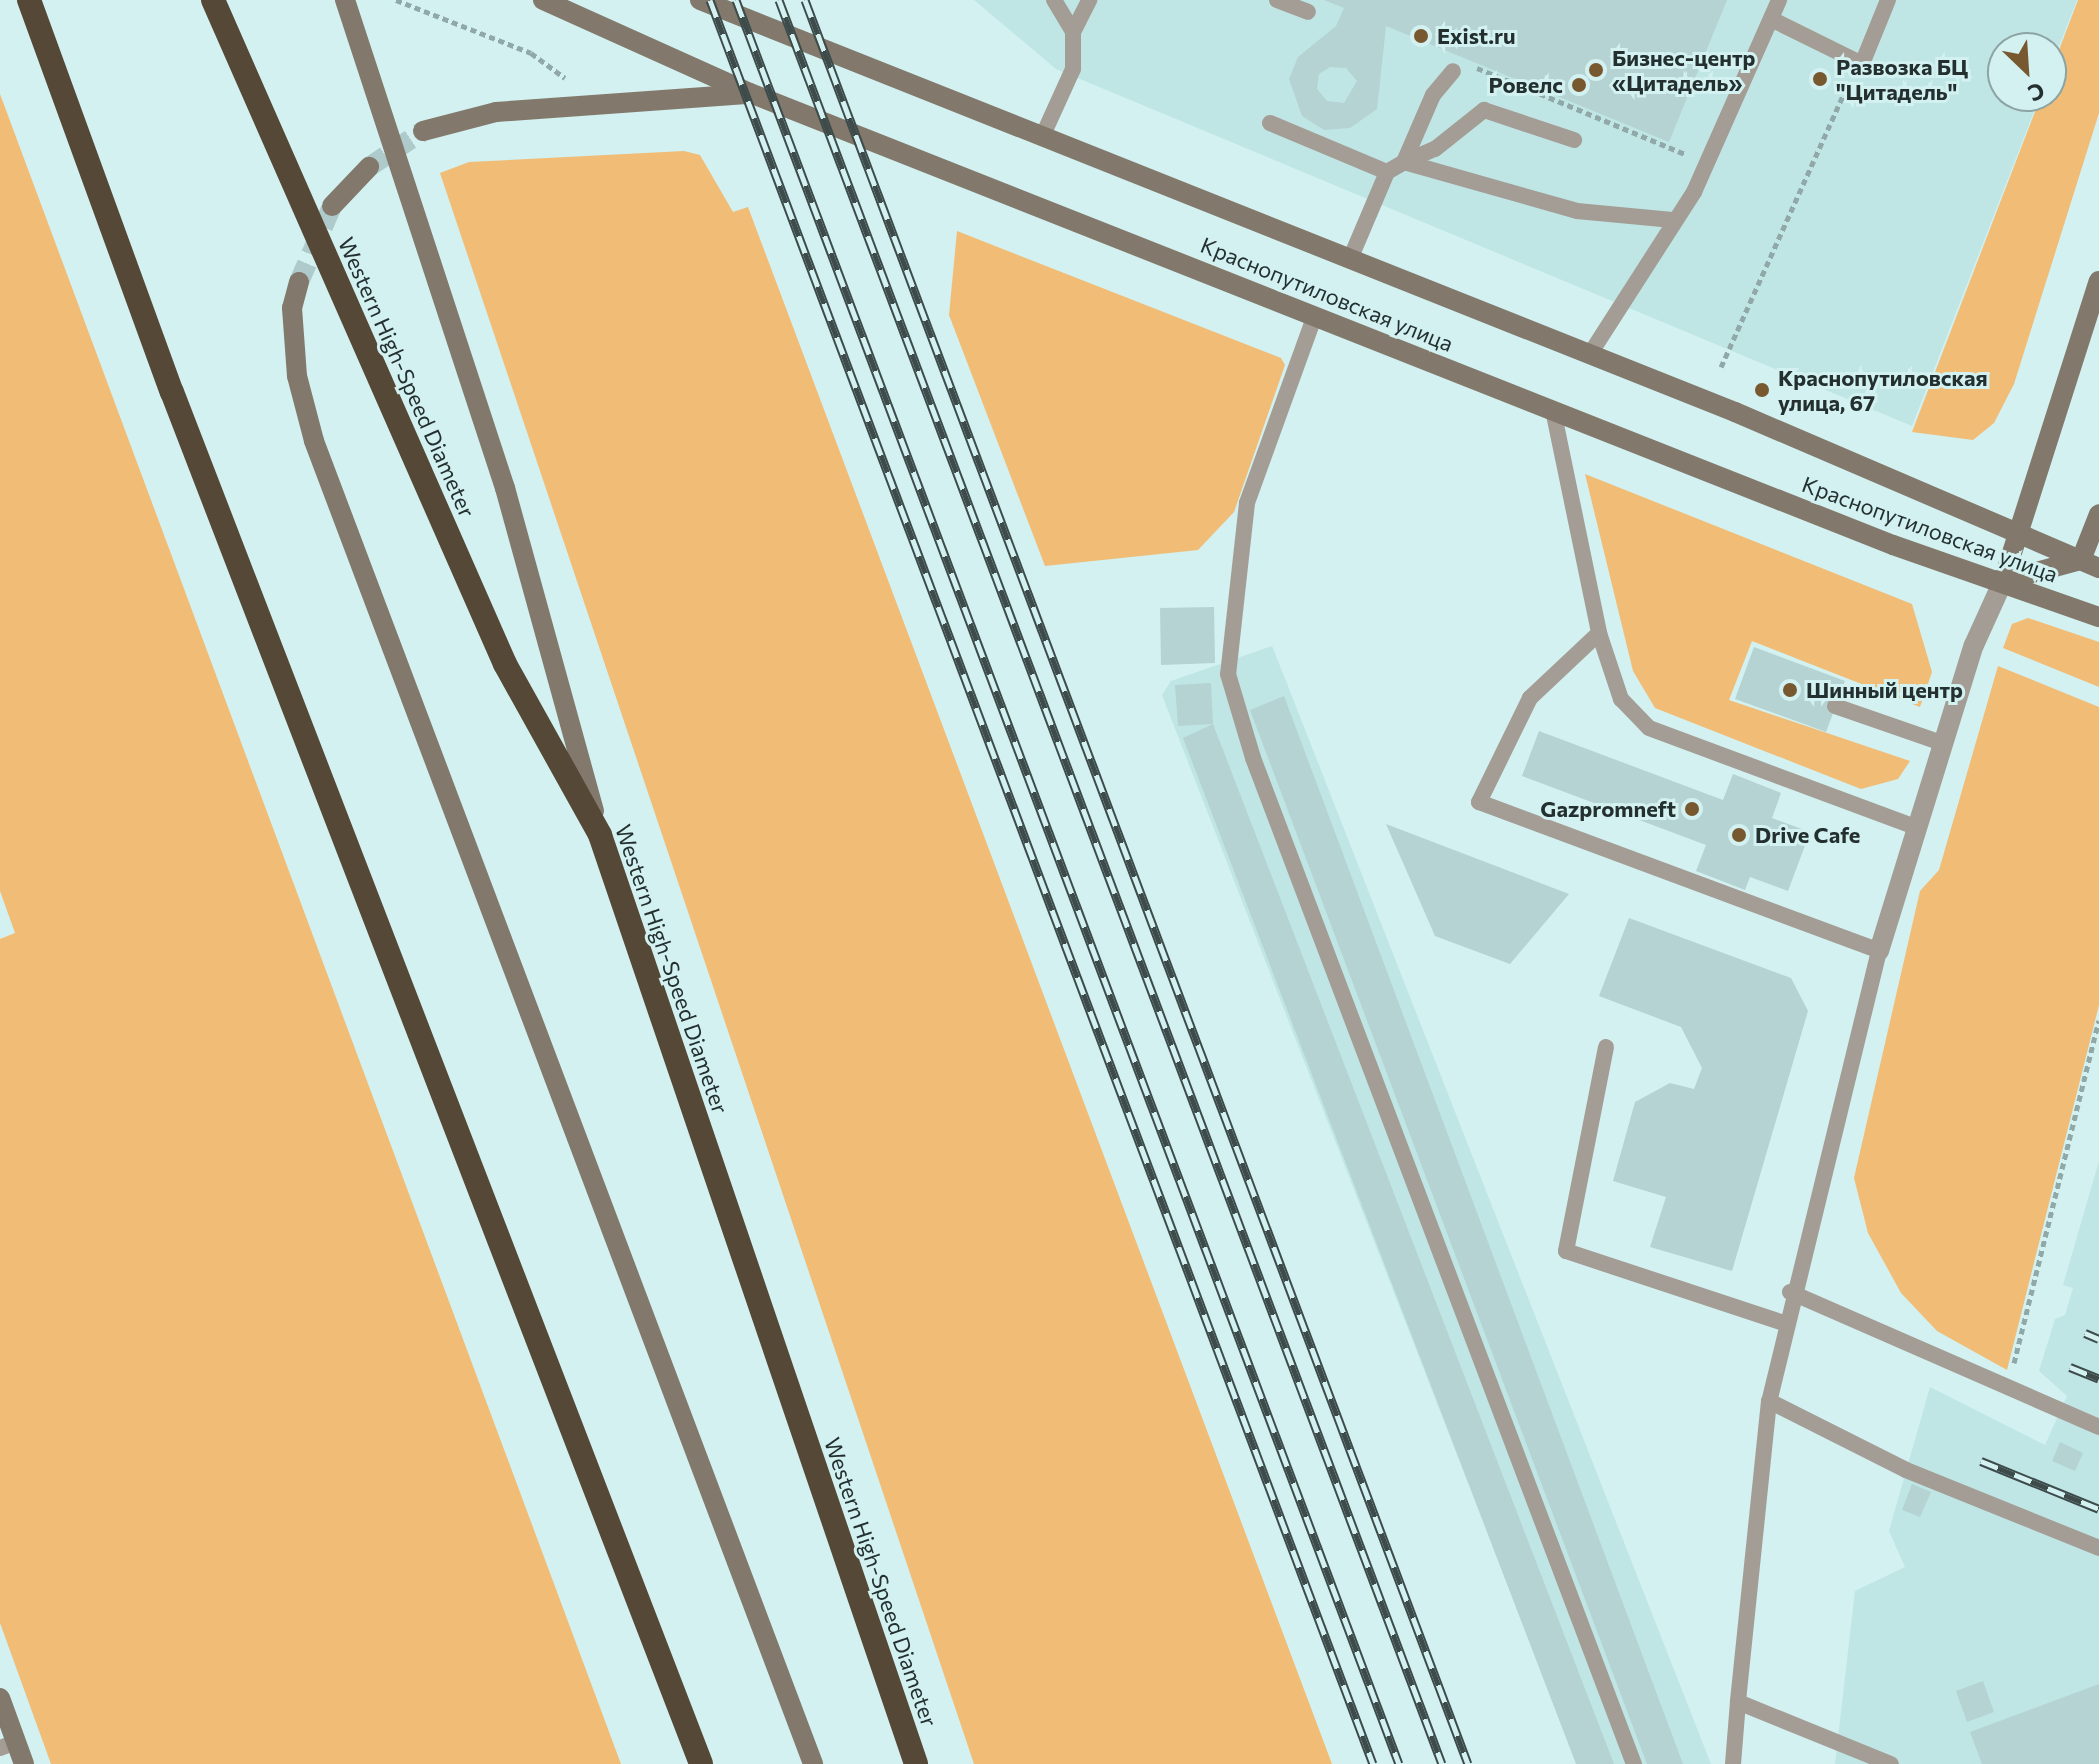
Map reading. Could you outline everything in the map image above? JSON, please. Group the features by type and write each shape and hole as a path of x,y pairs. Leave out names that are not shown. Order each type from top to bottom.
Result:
{"highway":[{"path":"29,0 178,407 701,1764"},
{"name":"Western High-Speed Diameter","path":"213,0 505,664 600,835 916,1764"}],"main road":[{"path":"345,0 505,488 600,835"},
{"name":"Краснопутиловская улица","path":"543,0 750,93 1553,410 2099,617"},
{"name":"Краснопутиловская улица","path":"700,0 1351,257 2018,529 2090,564"},
{"path":"423,131 496,112 750,93"},
{"path":"332,206 369,167"},
{"path":"2099,281 2003,581 2090,564 2099,514"},
{"path":"299,282 292,308 297,376 347,534 813,1764"},
{"path":"0,1698 8,1745 24,1764"}],"street":[{"path":"1879,951 1945,744 2003,581"}],"lane":[{"path":"1054,0 1073,32"},
{"path":"1043,135 1073,69 1073,32 1089,0"},
{"path":"1277,0 1308,12"},
{"path":"1590,354 1705,162 1779,0"},
{"path":"1771,19 1862,64 1888,0"},
{"path":"1404,162 1433,95 1453,71"},
{"path":"1351,257 1387,172 1435,149 1484,110 1574,140"},
{"path":"1270,123 1387,172"},
{"path":"1404,162 1577,211 1673,220"},
{"path":"1315,315 1247,503 1228,674 1253,758 1634,1764"},
{"path":"1553,410 1599,633 1621,699 1649,728 1918,828"},
{"path":"1599,633 1530,698 1479,802 1879,951 1790,1292 1769,1401 1733,1764"},
{"path":"1835,706 1945,744"},
{"path":"1606,1047 1566,1251 1784,1323"},
{"path":"1790,1292 2007,1391 2099,1427"},
{"path":"1769,1401 1906,1470 2099,1548"},
{"path":"1738,1702 1891,1764"}],"path":[{"path":"396,0 531,53 603,105"},
{"path":"1721,367 1832,106 1862,64"},
{"path":"1512,82 1705,162"},
{"path":"2007,1391 2099,1020"}],"shaded area":[{"path":"974,0 2077,0 2065,32 1987,32 1987,112 2034,112 1912,426 1056,69"},
{"path":"2078,0 2099,0 2099,113 2014,384 1994,423 1973,440 1912,432 2035,112 2067,112 2066,32"},
{"path":"0,94 621,1764 51,1764 0,1623 0,939 15,933 0,891"},
{"path":"684,151 700,155 733,212 748,207 1332,1764 974,1764 440,173 469,162"},
{"path":"957,231 1281,358 1285,365 1234,512 1198,550 1045,566 949,315"},
{"path":"1585,474 1912,604 1932,672 1920,707 1752,641 1729,700 1910,761 1898,779 1861,789 1655,708 1633,671"},
{"path":"2028,618 2099,642 2099,687 2003,648 2012,624"},
{"path":"1272,646 1711,1764 1577,1764 1162,695 1171,681"},
{"path":"1998,666 2099,707 2099,1005 2007,1370 1937,1331 1901,1293 1868,1233 1854,1178 1920,891 1939,870"},
{"path":"2099,1161 2099,1764 1835,1764 1855,1591 1905,1567 1889,1531 1930,1387 2045,1445 2067,1396 2039,1371 2055,1319 2065,1315 2073,1288 2063,1285"}],"building":[{"name":"Бизнес-центр «Цитадель»","path":"1324,0 1727,0 1669,142 1386,26 1377,109 1350,128 1324,130 1302,116 1289,79 1298,57 1336,26 1344,8","holes":["1330,67 1346,68 1357,81 1344,103 1327,101 1317,89 1319,74"]},
{"path":"1214,607 1215,663 1161,665 1160,608"},
{"name":"Шинный центр","path":"1754,647 1845,681 1826,732 1735,699"},
{"path":"1211,683 1213,724 1178,726 1175,685"},
{"path":"1284,696 1683,1764 1647,1764 1250,710"},
{"path":"1213,724 1614,1764 1576,1764 1183,738"},
{"name":"Gazpromneft","path":"1539,731 1723,800 1733,774 1781,793 1772,818 1810,832 1788,891 1750,877 1745,890 1696,871 1706,845 1522,776"},
{"path":"1386,824 1569,894 1510,964 1435,936"},
{"path":"1629,918 1791,978 1808,1011 1732,1271 1650,1247 1666,1197 1613,1181 1635,1102 1670,1083 1694,1089 1702,1068 1681,1027 1599,996"},
{"path":"2060,1442 2083,1453 2075,1471 2052,1461"},
{"path":"1912,1484 1931,1492 1920,1517 1902,1510"},
{"path":"1983,1681 1994,1712 1967,1722 1956,1691"},
{"path":"2099,1684 2099,1764 1982,1764 1970,1732"}],"tunnel":[{"path":"369,167 423,131"},
{"path":"299,282 332,206"}],"railway":[{"path":"710,0 1373,1764"},
{"path":"736,0 1399,1764"},
{"path":"779,0 1442,1764"},
{"path":"805,0 1468,1764"},
{"path":"2085,1333 2099,1339"},
{"path":"2070,1367 2099,1379"},
{"path":"1981,1461 2099,1509"}],"place":[{"name":"Exist.ru","path":"1421,36"},
{"name":"Бизнес-центр «Цитадель»","path":"1596,70"},
{"name":"Развозка БЦ \"Цитадель\"","path":"1820,79"},
{"name":"Ровелс","path":"1579,85"},
{"name":"Краснопутиловская улица, 67","path":"1762,390"},
{"name":"Шинный центр","path":"1790,690"},
{"name":"Gazpromneft","path":"1692,809"},
{"name":"Drive Cafe","path":"1739,835"}]}
